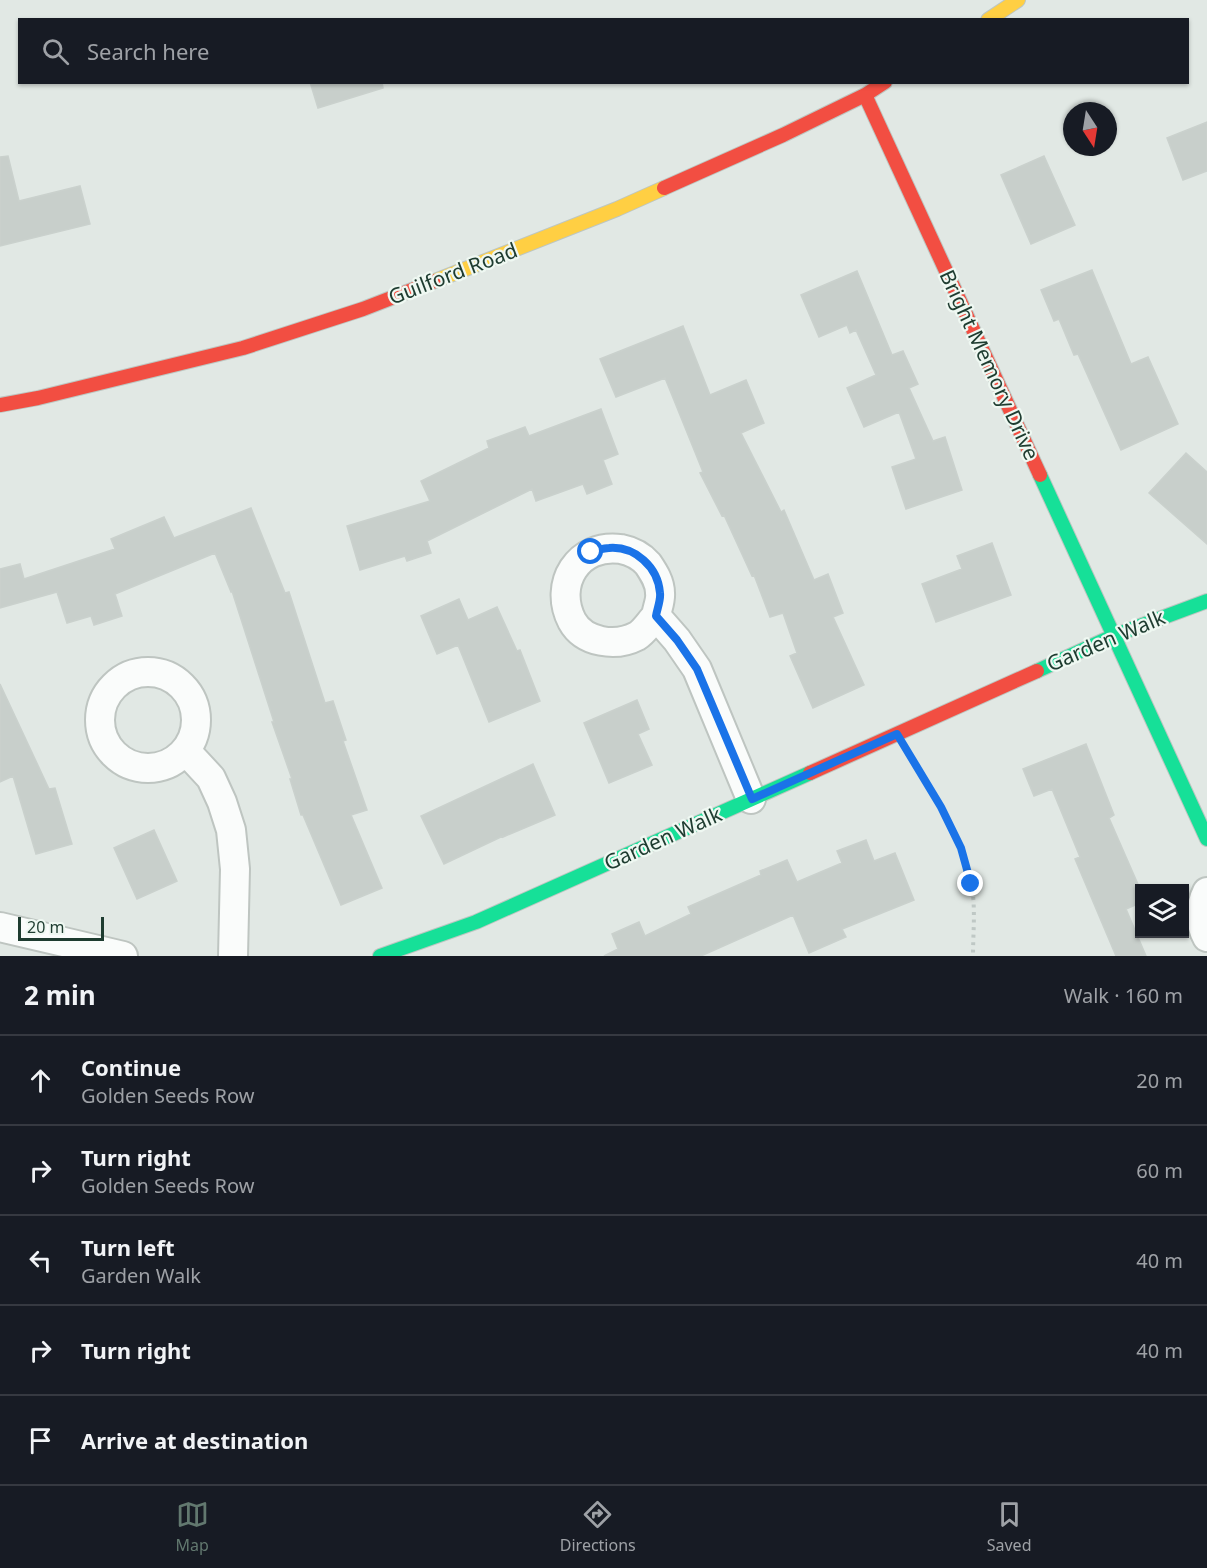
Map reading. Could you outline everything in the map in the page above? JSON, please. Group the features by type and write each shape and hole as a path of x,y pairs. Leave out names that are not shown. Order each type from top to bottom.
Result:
{"street":[{"path":"991,18 1018,0"},
{"name":"Guilford Road","path":"0,405 38,398 243,348 363,309 617,209 783,135 865,95 882,84"},
{"name":"Bright Memory Drive","path":"865,95 1207,839"},
{"name":"Garden Walk","path":"380,956 476,922 1113,636 1207,601"},
{"path":"656,616 677,640 697,669 752,799"},
{"path":"186,751 211,778 231,830 235,869 232,956"},
{"path":"1207,892 1201,909 1203,929 1207,937"},
{"path":"0,927 123,956"}],"path":[{"path":"897,734 941,807 961,848 971,884 974,918 973,956"}],"building":[{"path":"311,84 382,84 383,88 318,108"},
{"path":"1207,122 1207,171 1183,180 1167,138"},
{"path":"8,156 19,201 80,186 90,224 0,246 0,157"},
{"path":"1044,156 1075,225 1031,244 1001,175"},
{"path":"1092,270 1131,364 1148,357 1178,424 1121,450 1078,354 1074,355 1059,319 1054,321 1041,290"},
{"path":"857,271 892,355 903,351 918,384 909,388 933,441 945,437 962,490 906,509 892,467 916,459 899,412 864,427 847,388 876,375 856,330 850,333 847,325 819,337 801,295"},
{"path":"683,326 710,395 746,380 764,423 741,433 781,512 784,510 814,580 828,574 843,613 833,617 864,685 813,708 790,656 797,653 783,613 770,617 754,575 752,576 724,515 722,516 700,473 703,472 665,378 616,397 600,359"},
{"path":"601,409 618,454 603,460 612,484 587,494 583,484 536,501 532,489 427,541 431,553 407,561 405,556 360,570 347,526 430,501 421,481 489,448 487,441 525,427 529,436"},
{"path":"1186,453 1207,472 1207,544 1149,493"},
{"path":"251,508 285,593 289,592 325,703 333,701 346,740 343,741 367,810 351,815 382,888 341,905 303,815 301,815 290,779 292,779 232,591 215,553 115,594 122,616 94,625 91,616 67,623 57,592 0,608 0,569 20,564 24,579 115,549 111,539 164,517 174,538"},
{"path":"992,543 1011,595 936,622 922,584 962,569 957,556"},
{"path":"459,599 468,620 497,607 517,651 520,650 540,701 489,722 458,645 437,654 421,616"},
{"path":"0,684 49,789 55,788 72,844 36,854 13,776 0,782"},
{"path":"637,700 649,729 638,734 652,765 609,783 584,723"},
{"path":"1086,744 1114,815 1109,818 1138,884 1135,884 1135,905 1126,909 1135,930 1135,938 1138,938 1146,956 1116,956 1075,859 1080,857 1052,789 1034,796 1023,769"},
{"path":"533,764 555,815 444,864 421,816"},
{"path":"154,830 177,881 137,899 114,848"},
{"path":"866,840 874,861 895,853 914,900 842,929 846,937 809,953 793,915 701,956 604,956 618,949 612,934 639,922 645,936 691,914 688,907 761,875 760,871 787,860 797,882 842,863 837,851"}],"traffic: fast":[{"path":"1040,475 1207,839"},
{"path":"1037,671 1113,636 1207,601"},
{"path":"380,956 476,922 810,773"}],"traffic: slow":[{"path":"991,18 1018,0"},
{"path":"435,281 664,188"}],"traffic: jam":[{"path":"664,188 783,135 865,95 882,84"},
{"path":"865,95 1040,475"},
{"path":"0,405 38,398 243,348 363,309 435,281"},
{"path":"810,773 1037,671"}],"route":[{"path":"591,552 609,548 629,551 644,559 655,574 660,594 656,616 677,640 697,669 752,799 897,734 941,807 961,848 971,884"}]}
